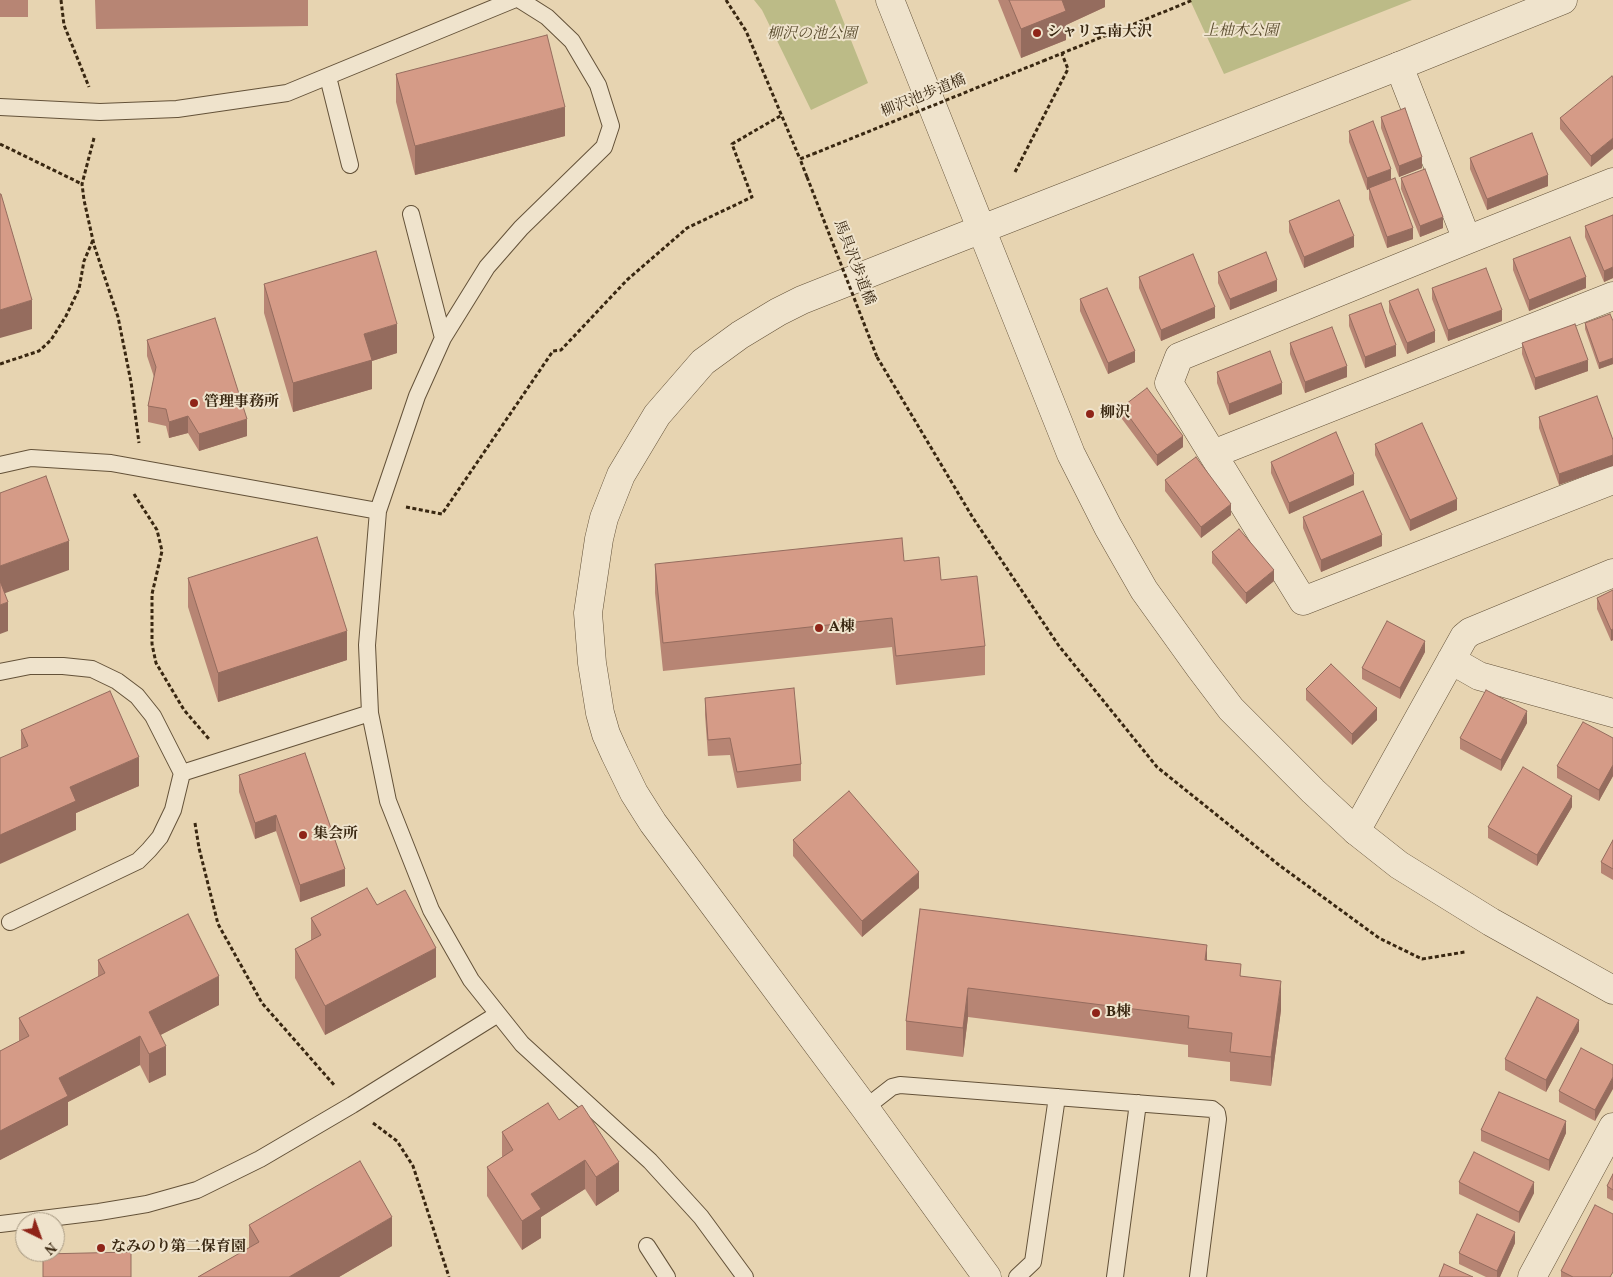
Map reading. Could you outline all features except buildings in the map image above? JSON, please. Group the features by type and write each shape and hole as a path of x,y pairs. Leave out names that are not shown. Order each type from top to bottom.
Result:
{"street":[{"path":"890,0 1071,454 1108,527 1144,590 1200,668 1231,709 1313,791 1356,831 1399,865 1491,922 1613,990"},
{"path":"987,1277 865,1108 675,852 634,793 612,748 600,713 592,663 588,613 604,518 621,475 657,415 703,362 740,335 778,312 802,300 1563,0"},
{"path":"1399,66 1467,240"},
{"path":"1613,182 1179,357 1169,384 1302,600 1613,480"},
{"path":"1213,454 1613,296"},
{"path":"1356,831 1464,637 1470,632 1613,573"},
{"path":"1451,660 1479,676 1613,714"},
{"path":"1532,1277 1613,1127"}],"lane":[{"path":"0,107 100,112 177,109 287,93 513,0"},
{"path":"520,0 547,17 572,41 598,85 611,126 604,147 521,228 487,267 444,338 417,396 380,507 366,644 370,713 388,801 431,910 471,980 522,1044 650,1161 701,1217 739,1275"},
{"path":"328,77 350,165"},
{"path":"410,214 444,338"},
{"path":"0,464 31,458 111,463 380,507"},
{"path":"0,672 30,666 64,666 92,669 118,681 137,696 153,716 182,772 173,810 160,837 138,861 10,922"},
{"path":"182,772 370,713"},
{"path":"0,1224 147,1204 197,1190 260,1159 352,1105 498,1014"},
{"path":"865,1108 892,1087 900,1085 1212,1109 1217,1113 1218,1119 1198,1277"},
{"path":"1017,1277 1033,1262 1057,1097"},
{"path":"1115,1277 1138,1103"},
{"path":"648,1246 666,1277"}],"path":[{"path":"61,0 64,25 100,112 82,184 93,240 118,317 131,382 139,446"},
{"name":"馬具沢歩道橋","path":"726,0 746,31 782,115 877,356 973,518 1053,638 1157,768 1279,865 1379,938 1422,958 1464,952"},
{"name":"柳沢池歩道橋","path":"800,159 1193,0"},
{"path":"1015,172 1068,69 1062,54"},
{"path":"380,507 442,514 553,351 561,350 627,280 687,228 752,197 732,144 782,115"},
{"path":"0,144 82,184"},
{"path":"0,364 39,351 51,340 66,316 79,289 84,261 93,240"},
{"path":"130,490 158,530 162,551 152,594 152,644 156,663 184,710 209,740"},
{"path":"199,848 218,924 262,1003 352,1105 397,1141 413,1166 449,1277"}],"green space":[{"name":"柳沢の池公園","path":"754,0 835,0 868,83 811,110 762,10"},
{"name":"上柚木公園","path":"1190,0 1412,0 1224,74"}],"place":[{"name":"シャリエ南大沢","path":"1037,33"},
{"name":"管理事務所","path":"194,403"},
{"name":"柳沢","path":"1090,414"},
{"name":"A棟","path":"819,628"},
{"name":"集会所","path":"303,835"},
{"name":"B棟","path":"1096,1013"},
{"name":"なみのり第二保育園","path":"101,1248"}]}
